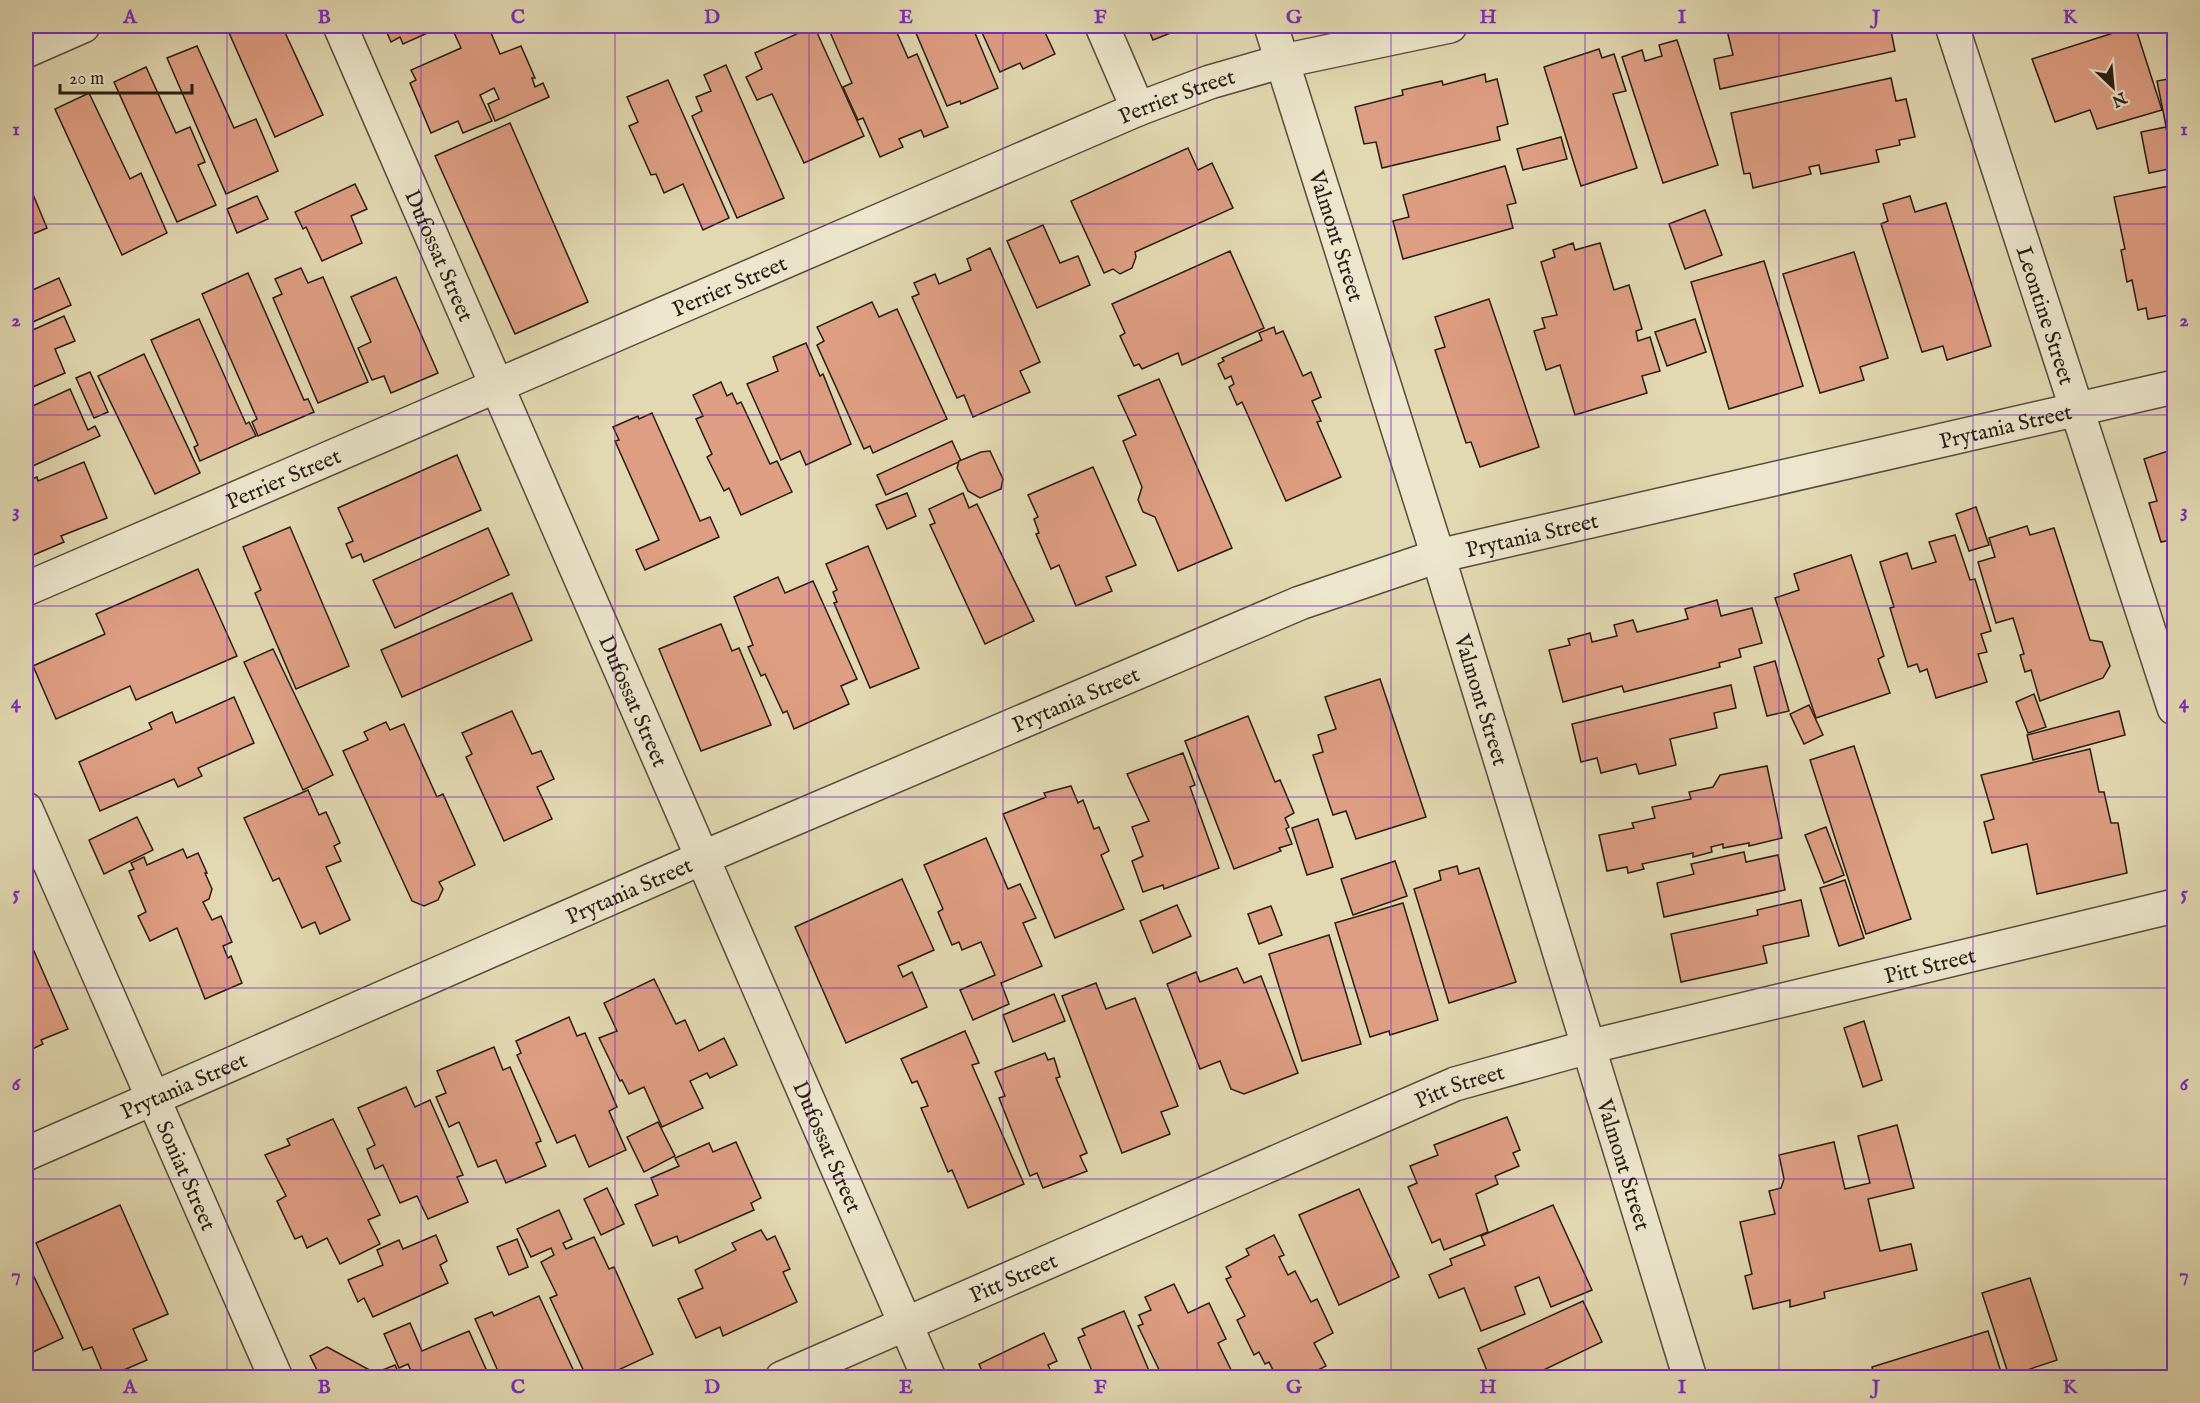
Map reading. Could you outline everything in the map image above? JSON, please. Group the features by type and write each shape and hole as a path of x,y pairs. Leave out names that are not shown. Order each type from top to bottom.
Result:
{"street":[{"path":"26,51 83,26"},
{"name":"Dufossat Street","path":"340,26 929,1377"},
{"path":"1102,26 1138,109"},
{"name":"Valmont Street","path":"1271,26 1438,556 1690,1377"},
{"name":"Perrier Street","path":"26,589 1138,109 1210,82 1283,61 1450,26"},
{"name":"Leontine Street","path":"1953,26 2175,708"},
{"name":"Prytania Street","path":"26,1154 702,858 1300,603 1438,556 2080,411 2175,387"},
{"name":"Soniat Street","path":"26,809 276,1377"},
{"name":"Pitt Street","path":"782,1377 1455,1084 1587,1047 2175,906"}],"building":[{"path":"226,26 282,26 323,115 275,137"},
{"path":"384,26 443,26 403,44 400,37 391,42"},
{"path":"451,26 488,26 500,54 521,46 535,78 532,78 535,87 543,83 549,97 495,121 488,104 499,99 494,88 480,95 492,121 463,133 458,121 431,133 410,83 416,80 411,70 461,48"},
{"path":"814,26 864,136 804,163 772,94 757,100 746,77 762,69 755,53"},
{"path":"830,26 894,26 908,58 917,54 948,127 924,137 921,130 899,139 903,147 880,157 863,118 858,120 843,87 852,83 830,32 833,31"},
{"path":"913,26 972,26 998,88 961,104 960,101 947,106"},
{"path":"979,26 1042,26 1055,54 1023,69 1020,63 1000,72"},
{"path":"1147,26 1188,26 1153,40"},
{"path":"1726,26 1890,26 1895,51 1720,89 1714,59 1733,55"},
{"path":"2135,26 2162,110 2097,129 2090,110 2055,122 2032,59"},
{"path":"1677,40 1718,165 1663,183 1622,57 1642,50 1645,61 1662,56 1659,45"},
{"path":"197,46 234,128 256,119 278,171 226,194 167,58"},
{"path":"1599,49 1602,58 1614,54 1626,91 1613,94 1637,168 1581,186 1544,67"},
{"path":"726,65 784,198 737,218 692,116 702,111 696,97 711,91 704,75"},
{"path":"146,67 176,133 190,127 205,162 198,165 216,205 177,222 114,82"},
{"path":"1485,74 1486,82 1497,79 1508,124 1497,127 1500,140 1382,168 1376,142 1364,144 1355,107 1403,95 1402,90 1442,81 1443,85"},
{"path":"1891,78 1896,101 1906,99 1915,137 1899,140 1900,145 1876,150 1879,162 1821,174 1819,165 1809,167 1811,174 1753,188 1750,173 1744,174 1731,113"},
{"path":"2174,78 2174,125 2166,126 2157,81"},
{"path":"668,80 729,218 703,230 683,184 664,193 656,174 651,175 629,126 638,122 627,97"},
{"path":"89,93 130,179 141,173 167,233 122,255 55,109"},
{"path":"510,123 588,302 515,334 435,156"},
{"path":"2166,127 2174,168 2149,173 2141,132"},
{"path":"1561,137 1567,159 1523,170 1517,149"},
{"path":"1188,148 1198,170 1212,163 1233,208 1135,252 1136,257 1132,268 1120,274 1113,269 1104,273 1071,201"},
{"path":"1505,166 1516,203 1507,205 1513,228 1403,259 1393,221 1409,217 1403,195"},
{"path":"26,181 47,228 26,237"},
{"path":"355,184 367,209 351,216 362,243 322,261 306,227 303,229 295,212"},
{"path":"2174,185 2174,314 2148,319 2146,308 2138,310 2132,280 2127,282 2121,250 2125,249 2114,197"},
{"path":"257,196 268,219 237,233 227,209"},
{"path":"1910,196 1915,212 1946,203 1991,346 1947,360 1943,346 1922,352 1881,224 1888,221 1883,204"},
{"path":"1705,210 1722,255 1685,269 1669,224"},
{"path":"1043,225 1060,263 1078,256 1090,285 1037,308 1007,241"},
{"path":"1573,243 1575,250 1600,243 1614,290 1629,285 1642,329 1636,331 1638,341 1650,337 1660,371 1642,376 1647,393 1575,415 1560,365 1546,370 1534,331 1545,328 1542,318 1557,315 1541,262 1555,257 1553,250"},
{"path":"990,248 1040,362 1020,371 1030,392 973,417 964,395 957,398 912,297 919,294 914,283 935,274 939,284 971,270 967,259"},
{"path":"1230,251 1264,328 1182,365 1178,353 1142,369 1139,364 1134,366 1120,336 1125,333 1112,304"},
{"path":"1854,252 1888,358 1860,367 1864,380 1820,393 1783,274"},
{"path":"1764,261 1803,386 1729,409 1691,282"},
{"path":"301,268 308,283 323,277 368,382 318,403 273,298 282,294 275,279"},
{"path":"248,273 304,400 308,399 314,412 258,436 252,422 257,419 202,294"},
{"path":"396,277 438,373 391,393 384,376 372,380 358,348 371,342 351,297"},
{"path":"59,278 71,305 26,325 26,293"},
{"path":"1489,299 1539,447 1480,467 1471,442 1466,443 1435,350 1445,347 1435,317"},
{"path":"872,302 879,317 897,309 947,419 873,453 870,446 864,449 817,345 824,341 817,327"},
{"path":"64,316 75,341 55,349 65,373 26,390 26,333"},
{"path":"199,319 246,424 249,422 256,436 200,461 194,447 198,445 151,340"},
{"path":"1695,319 1706,352 1667,366 1655,332"},
{"path":"1274,327 1276,334 1283,331 1303,376 1311,372 1321,397 1312,401 1321,421 1317,422 1341,477 1286,501 1242,402 1237,405 1229,387 1234,384 1231,376 1225,379 1218,364 1224,361 1222,358 1262,340 1259,333"},
{"path":"806,343 820,376 823,374 851,444 806,465 800,451 781,460 747,384 778,371 773,357"},
{"path":"144,354 200,473 155,494 98,376"},
{"path":"90,372 108,412 94,418 76,378"},
{"path":"1159,379 1232,548 1178,571 1155,517 1143,512 1138,500 1142,487 1123,441 1136,435 1118,396"},
{"path":"721,382 727,396 732,393 737,404 741,402 770,464 777,461 792,492 741,515 729,488 724,491 707,457 712,454 696,419 703,416 693,395"},
{"path":"70,389 88,430 95,426 100,436 26,469 26,409"},
{"path":"652,413 700,521 710,517 719,537 645,570 636,550 659,540 615,441 619,440 613,427 638,416 639,419"},
{"path":"952,441 961,461 886,495 877,475"},
{"path":"2174,449 2174,556 2170,540 2161,542 2149,503 2157,501 2144,459"},
{"path":"990,451 1003,479 1001,489 980,498 968,491 957,468 959,461 981,452"},
{"path":"457,455 481,510 364,562 361,554 352,558 346,544 353,541 338,508"},
{"path":"84,462 107,518 61,536 64,542 31,556 28,551 26,552 26,481 37,477 38,481"},
{"path":"1093,467 1136,565 1106,577 1112,591 1076,606 1059,565 1051,569 1036,534 1039,533 1034,519 1038,517 1028,495"},
{"path":"907,493 916,516 887,529 876,505"},
{"path":"963,493 969,508 977,504 1034,621 985,644 930,525 935,523 929,509"},
{"path":"1976,507 1989,545 1969,551 1956,514"},
{"path":"2027,526 2030,535 2054,528 2090,640 2102,642 2110,666 2103,678 2040,701 2031,670 2025,672 2020,655 2024,654 2013,618 1996,623 1978,562 1995,557 1989,538"},
{"path":"290,527 349,666 296,689 255,593 261,590 243,547"},
{"path":"488,528 509,575 395,628 373,580"},
{"path":"1955,535 1970,580 1975,579 1991,631 1981,634 1987,652 1978,654 1987,682 1936,698 1927,669 1920,672 1917,664 1908,667 1890,608 1894,607 1880,562 1907,553 1912,569 1936,562 1929,542"},
{"path":"868,546 919,668 870,688 834,603 837,602 833,592 837,590 826,564"},
{"path":"1851,555 1884,656 1878,659 1890,693 1816,718 1775,598 1799,590 1794,574"},
{"path":"198,569 237,656 136,700 130,686 56,719 33,666 105,634 96,614"},
{"path":"778,577 785,593 813,581 857,679 841,686 849,704 794,729 787,711 783,713 765,674 761,676 748,647 753,645 734,597"},
{"path":"512,593 532,640 402,697 381,650"},
{"path":"1717,600 1721,616 1752,608 1762,643 1739,649 1741,657 1719,663 1720,667 1624,692 1622,686 1563,702 1549,650 1570,645 1568,639 1590,633 1592,642 1617,636 1614,625 1633,620 1637,632 1688,619 1685,609"},
{"path":"721,624 732,651 739,648 771,725 701,751 659,649"},
{"path":"273,649 333,775 303,790 244,662"},
{"path":"1775,661 1789,711 1767,716 1754,667"},
{"path":"1380,679 1426,817 1356,839 1346,811 1333,815 1313,755 1323,752 1318,735 1336,729 1325,697"},
{"path":"1731,685 1736,708 1714,713 1717,728 1670,739 1676,765 1639,774 1636,764 1601,773 1597,758 1581,762 1572,724"},
{"path":"2034,694 2046,727 2028,733 2016,702"},
{"path":"234,697 254,743 198,768 202,776 178,787 174,779 100,811 79,762 152,729 149,723 172,712 176,723"},
{"path":"1809,705 1823,735 1804,744 1790,714"},
{"path":"512,711 532,754 541,751 554,779 537,787 552,819 504,841 466,757 472,754 462,733"},
{"path":"2119,711 2125,735 2033,760 2027,735"},
{"path":"1248,716 1275,782 1280,780 1294,813 1285,818 1289,827 1286,829 1292,844 1279,848 1281,851 1234,869 1185,741"},
{"path":"386,722 390,730 404,724 437,797 443,794 475,865 439,882 443,889 438,900 424,906 412,901 343,751 368,740 364,732"},
{"path":"1854,746 1911,919 1866,934 1810,760"},
{"path":"2090,749 2099,792 2104,792 2111,823 2118,823 2127,873 2037,894 2027,844 1992,853 1984,822 1994,819 1981,775"},
{"path":"1183,753 1195,785 1190,787 1219,868 1164,889 1163,885 1143,892 1132,861 1143,856 1132,827 1149,821 1127,774"},
{"path":"1767,766 1782,838 1749,846 1749,843 1723,848 1723,844 1711,847 1712,852 1693,857 1693,853 1642,864 1644,869 1628,873 1627,867 1607,871 1599,835 1634,828 1632,823 1655,818 1652,807 1691,799 1689,792 1713,787 1720,775"},
{"path":"1071,786 1078,803 1083,800 1094,829 1099,827 1109,851 1101,855 1124,909 1055,938 1003,814 1046,797 1044,793"},
{"path":"308,790 319,815 326,812 340,843 334,846 341,861 326,867 350,920 320,934 315,922 302,928 279,878 273,881 244,818"},
{"path":"137,817 153,850 104,874 89,840"},
{"path":"1318,819 1333,867 1307,875 1292,828"},
{"path":"1826,827 1844,875 1824,883 1805,835"},
{"path":"986,838 1008,889 1020,884 1036,918 1023,923 1042,966 1001,983 1009,1004 973,1020 960,990 995,975 981,942 962,950 959,942 952,945 938,912 943,909 924,865"},
{"path":"183,849 187,858 198,853 207,873 205,873 212,889 209,899 203,902 212,920 221,916 232,942 223,946 228,958 231,956 242,983 205,999 177,928 150,941 138,916 146,912 129,871 134,869 131,863 144,857 147,865"},
{"path":"1744,852 1746,862 1778,855 1785,890 1664,917 1657,883 1694,874 1691,864"},
{"path":"1395,861 1407,896 1353,915 1341,879"},
{"path":"1457,866 1459,874 1479,868 1516,982 1449,1003 1414,889 1441,880 1439,871"},
{"path":"902,879 934,950 898,966 903,977 912,972 927,1007 846,1043 795,927"},
{"path":"1845,880 1864,938 1839,946 1820,888"},
{"path":"1801,900 1809,936 1763,946 1767,963 1681,982 1671,934 1758,915 1757,910"},
{"path":"1403,903 1438,1020 1390,1035 1389,1031 1370,1037 1335,923"},
{"path":"1177,905 1191,936 1153,953 1140,921"},
{"path":"1271,906 1282,935 1259,944 1248,914"},
{"path":"1329,935 1361,1044 1302,1061 1269,954"},
{"path":"30,942 68,1029 41,1040 43,1044 26,1052 26,944"},
{"path":"1237,968 1244,983 1261,976 1298,1073 1244,1094 1231,1089 1220,1061 1200,1069 1167,984 1196,972 1200,982"},
{"path":"654,979 676,1024 685,1020 699,1051 724,1038 737,1065 710,1078 707,1073 690,1081 703,1108 662,1127 644,1087 629,1094 599,1038 617,1031 604,1003"},
{"path":"1096,983 1106,1009 1135,998 1178,1106 1161,1112 1170,1134 1122,1153 1062,996"},
{"path":"1054,994 1065,1021 1013,1042 1003,1015"},
{"path":"569,1017 577,1036 585,1033 617,1107 609,1111 626,1150 589,1167 575,1135 557,1143 517,1055 521,1053 516,1041"},
{"path":"1864,1021 1882,1080 1863,1087 1844,1028"},
{"path":"965,1031 979,1063 972,1065 1024,1184 968,1208 952,1170 948,1172 921,1108 928,1106 917,1081 912,1083 901,1059"},
{"path":"494,1047 503,1070 510,1067 541,1141 536,1143 546,1166 506,1183 496,1160 478,1167 459,1122 449,1127 436,1097 446,1093 437,1071"},
{"path":"1045,1053 1048,1060 1054,1058 1060,1077 1056,1078 1087,1153 1080,1156 1087,1171 1043,1188 1037,1173 1030,1176 999,1098 1005,1096 995,1072"},
{"path":"406,1087 415,1107 430,1100 463,1175 457,1177 468,1202 428,1219 417,1196 400,1203 383,1165 375,1169 367,1149 375,1145 358,1108"},
{"path":"1507,1117 1520,1150 1513,1153 1519,1166 1495,1176 1498,1184 1476,1194 1488,1232 1444,1250 1440,1239 1432,1243 1408,1187 1417,1183 1410,1166 1438,1155 1434,1145"},
{"path":"333,1119 380,1215 368,1220 380,1244 340,1264 327,1238 307,1248 302,1236 295,1239 277,1201 286,1196 265,1155 290,1145 287,1139"},
{"path":"658,1122 675,1156 644,1172 627,1137"},
{"path":"1897,1125 1914,1188 1868,1199 1880,1251 1911,1244 1917,1270 1824,1292 1825,1298 1790,1307 1790,1300 1753,1309 1745,1276 1752,1274 1740,1222 1775,1214 1769,1191 1781,1188 1784,1179 1779,1155 1834,1142 1845,1189 1870,1183 1858,1136"},
{"path":"736,1142 761,1198 751,1203 754,1210 679,1243 677,1236 653,1246 635,1205 658,1195 651,1178 679,1166 675,1158 709,1143 713,1152"},
{"path":"607,1188 624,1224 601,1235 584,1199"},
{"path":"1359,1189 1399,1277 1339,1305 1299,1215"},
{"path":"120,1205 168,1314 133,1329 147,1360 105,1378 92,1347 83,1350 36,1243"},
{"path":"1553,1205 1592,1290 1551,1307 1539,1277 1515,1287 1525,1314 1481,1331 1464,1288 1439,1298 1429,1275 1452,1265 1450,1259 1485,1245 1481,1236"},
{"path":"559,1210 572,1239 563,1243 566,1249 594,1237 609,1269 614,1267 653,1354 601,1378 587,1378 550,1298 557,1295 541,1262 554,1255 551,1248 531,1257 517,1229"},
{"path":"761,1230 767,1240 775,1236 790,1269 783,1272 797,1302 723,1336 720,1327 696,1338 678,1299 703,1288 695,1270 736,1250 732,1243"},
{"path":"436,1235 447,1261 440,1265 448,1283 373,1317 364,1298 358,1302 348,1280 383,1265 377,1250 399,1240 403,1249"},
{"path":"1274,1235 1284,1255 1279,1257 1288,1275 1295,1271 1311,1302 1317,1299 1333,1333 1314,1343 1326,1366 1303,1378 1286,1378 1285,1374 1277,1378 1269,1362 1265,1364 1259,1352 1254,1355 1237,1320 1245,1316 1226,1279 1231,1277 1226,1267 1249,1255 1246,1249"},
{"path":"517,1239 528,1267 509,1275 497,1247"},
{"path":"26,1260 63,1338 31,1353 33,1358 26,1361"},
{"path":"2030,1278 2057,1360 2009,1376 1982,1293"},
{"path":"1174,1284 1188,1313 1209,1303 1226,1339 1218,1343 1235,1378 1163,1378 1138,1326 1143,1324 1139,1315 1151,1310 1145,1297"},
{"path":"539,1296 577,1378 501,1378 475,1319 492,1312 494,1316"},
{"path":"1583,1301 1602,1342 1527,1378 1517,1378 1515,1372 1504,1378 1490,1378 1478,1349"},
{"path":"1124,1311 1152,1378 1095,1378 1078,1338 1085,1335 1082,1329"},
{"path":"410,1323 422,1351 469,1331 490,1378 414,1378 408,1364 399,1368 384,1334"},
{"path":"1988,1331 2001,1372 1983,1378 1875,1378 1872,1367"},
{"path":"1044,1333 1057,1361 1048,1365 1054,1378 985,1378 979,1364"},
{"path":"327,1347 375,1373 395,1365 401,1378 321,1378 310,1356"}]}
